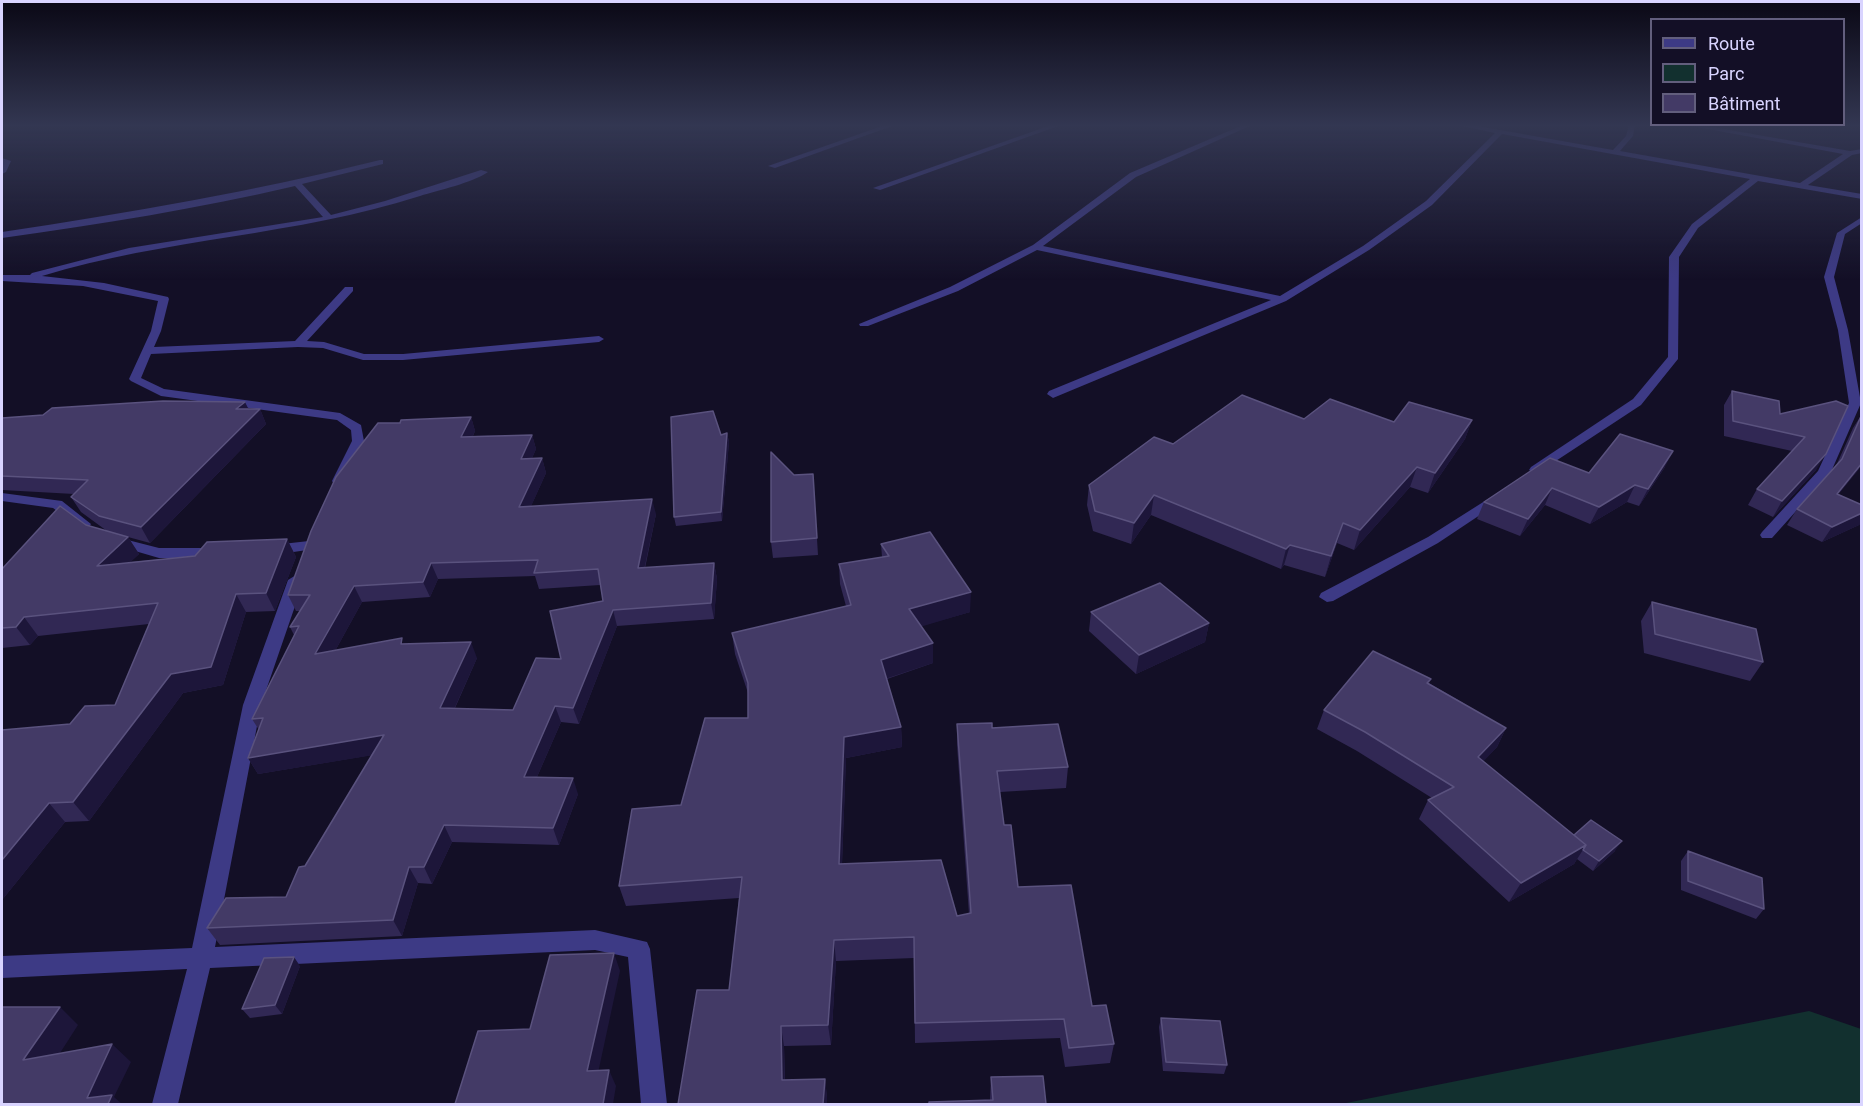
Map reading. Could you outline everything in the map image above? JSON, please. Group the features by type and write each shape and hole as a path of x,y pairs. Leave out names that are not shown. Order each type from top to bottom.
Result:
{"street":[{"path":"2,235 189,207 326,177"},
{"path":"30,277 94,257 135,248 292,226 329,218 403,200 471,177"},
{"path":"877,188 910,177"},
{"path":"864,324 954,289 1036,247 1131,177"},
{"path":"1053,394 1282,299 1366,248 1429,203 1455,177"},
{"path":"1748,177 1862,197"},
{"path":"1803,185 1815,177"},
{"path":"1327,597 1434,540 1636,402 1674,357 1674,257 1695,226 1756,178"},
{"path":"298,184 329,218"},
{"path":"1767,535 1824,472 1855,403 1843,330 1828,277 1841,234 1862,219"},
{"path":"1036,247 1282,299"},
{"path":"2,278 30,277 124,288 164,299 156,331 135,379 161,392 340,417 357,428 358,441 333,493"},
{"path":"298,344 350,289"},
{"path":"147,351 298,344 324,345 363,357 403,357 599,339"},
{"path":"2,497 57,504 98,534 159,553 234,553"},
{"path":"165,1104 201,959 252,705 311,540 255,552"},
{"path":"2,967 595,939 639,949 654,1104"}],"green space":[{"path":"1809,1011 1861,1029 1861,1104 1341,1104"}],"building":[{"path":"1732,391 1779,401 1780,414 1836,401 1848,406 1826,454 1782,501 1757,489 1805,437 1733,421"},
{"path":"1242,395 1304,419 1330,399 1394,422 1409,402 1472,420 1435,473 1417,467 1360,530 1343,523 1331,556 1290,545 1286,549 1154,495 1134,523 1095,511 1089,485 1154,437 1173,444"},
{"path":"163,401 245,402 236,409 260,409 141,527 99,516 71,497 88,480 2,476 2,418 43,415 52,408"},
{"path":"713,411 721,435 727,433 721,512 674,517 671,417"},
{"path":"1862,414 1862,463 1837,494 1862,505 1862,513 1832,527 1797,509 1842,459"},
{"path":"471,417 461,437 532,435 521,459 542,458 519,507 652,499 638,568 714,563 711,603 613,610 573,708 555,706 524,777 573,778 553,828 444,825 424,867 409,867 393,920 207,928 226,898 286,897 299,867 305,866 384,735 248,758 263,718 252,719 299,626 290,627 310,595 288,595 311,531 336,477 378,423 400,423 401,420","holes":["538,560 534,573 598,569 603,601 550,611 561,659 536,658 513,710 440,708 471,642 401,644 402,638 315,654 354,586 423,582 431,563"]},
{"path":"1620,434 1673,451 1648,489 1635,485 1599,507 1552,488 1528,519 1484,502 1550,458 1589,473"},
{"path":"771,452 794,475 813,474 817,538 771,542"},
{"path":"60,506 86,525 128,537 97,566 195,556 207,542 287,539 266,593 236,594 211,667 171,674 73,802 49,803 2,860 2,730 70,724 85,706 115,705 158,603 24,617 16,627 2,628 2,569"},
{"path":"930,532 971,592 909,609 933,643 881,660 901,727 844,737 839,864 941,860 957,916 971,913 957,724 992,723 992,728 1058,724 1068,767 997,771 1004,825 1011,825 1018,887 1071,885 1092,1006 1106,1005 1114,1044 1069,1048 1064,1019 915,1023 914,937 834,940 828,1025 781,1026 782,1080 825,1079 823,1104 678,1104 697,990 729,990 742,877 619,886 632,809 681,805 705,718 748,718 748,683 732,633 851,605 839,564 889,556 881,544"},
{"path":"1160,583 1209,623 1139,655 1091,612"},
{"path":"1652,602 1756,629 1763,662 1655,634"},
{"path":"1373,651 1431,679 1427,683 1506,728 1478,757 1586,845 1521,883 1428,800 1454,787 1365,732 1324,710"},
{"path":"1591,820 1622,841 1599,861 1583,850 1586,845 1574,835"},
{"path":"1688,851 1762,878 1764,909 1688,881"},
{"path":"614,953 587,1071 609,1070 603,1104 455,1104 478,1031 530,1029 550,955"},
{"path":"294,957 275,1005 242,1009 264,958"},
{"path":"2,1007 60,1007 23,1060 112,1044 87,1098 112,1095 108,1104 2,1104"},
{"path":"1161,1018 1220,1021 1227,1065 1166,1062"},
{"path":"1043,1076 1046,1104 929,1104 929,1102 993,1100 991,1077"}]}
